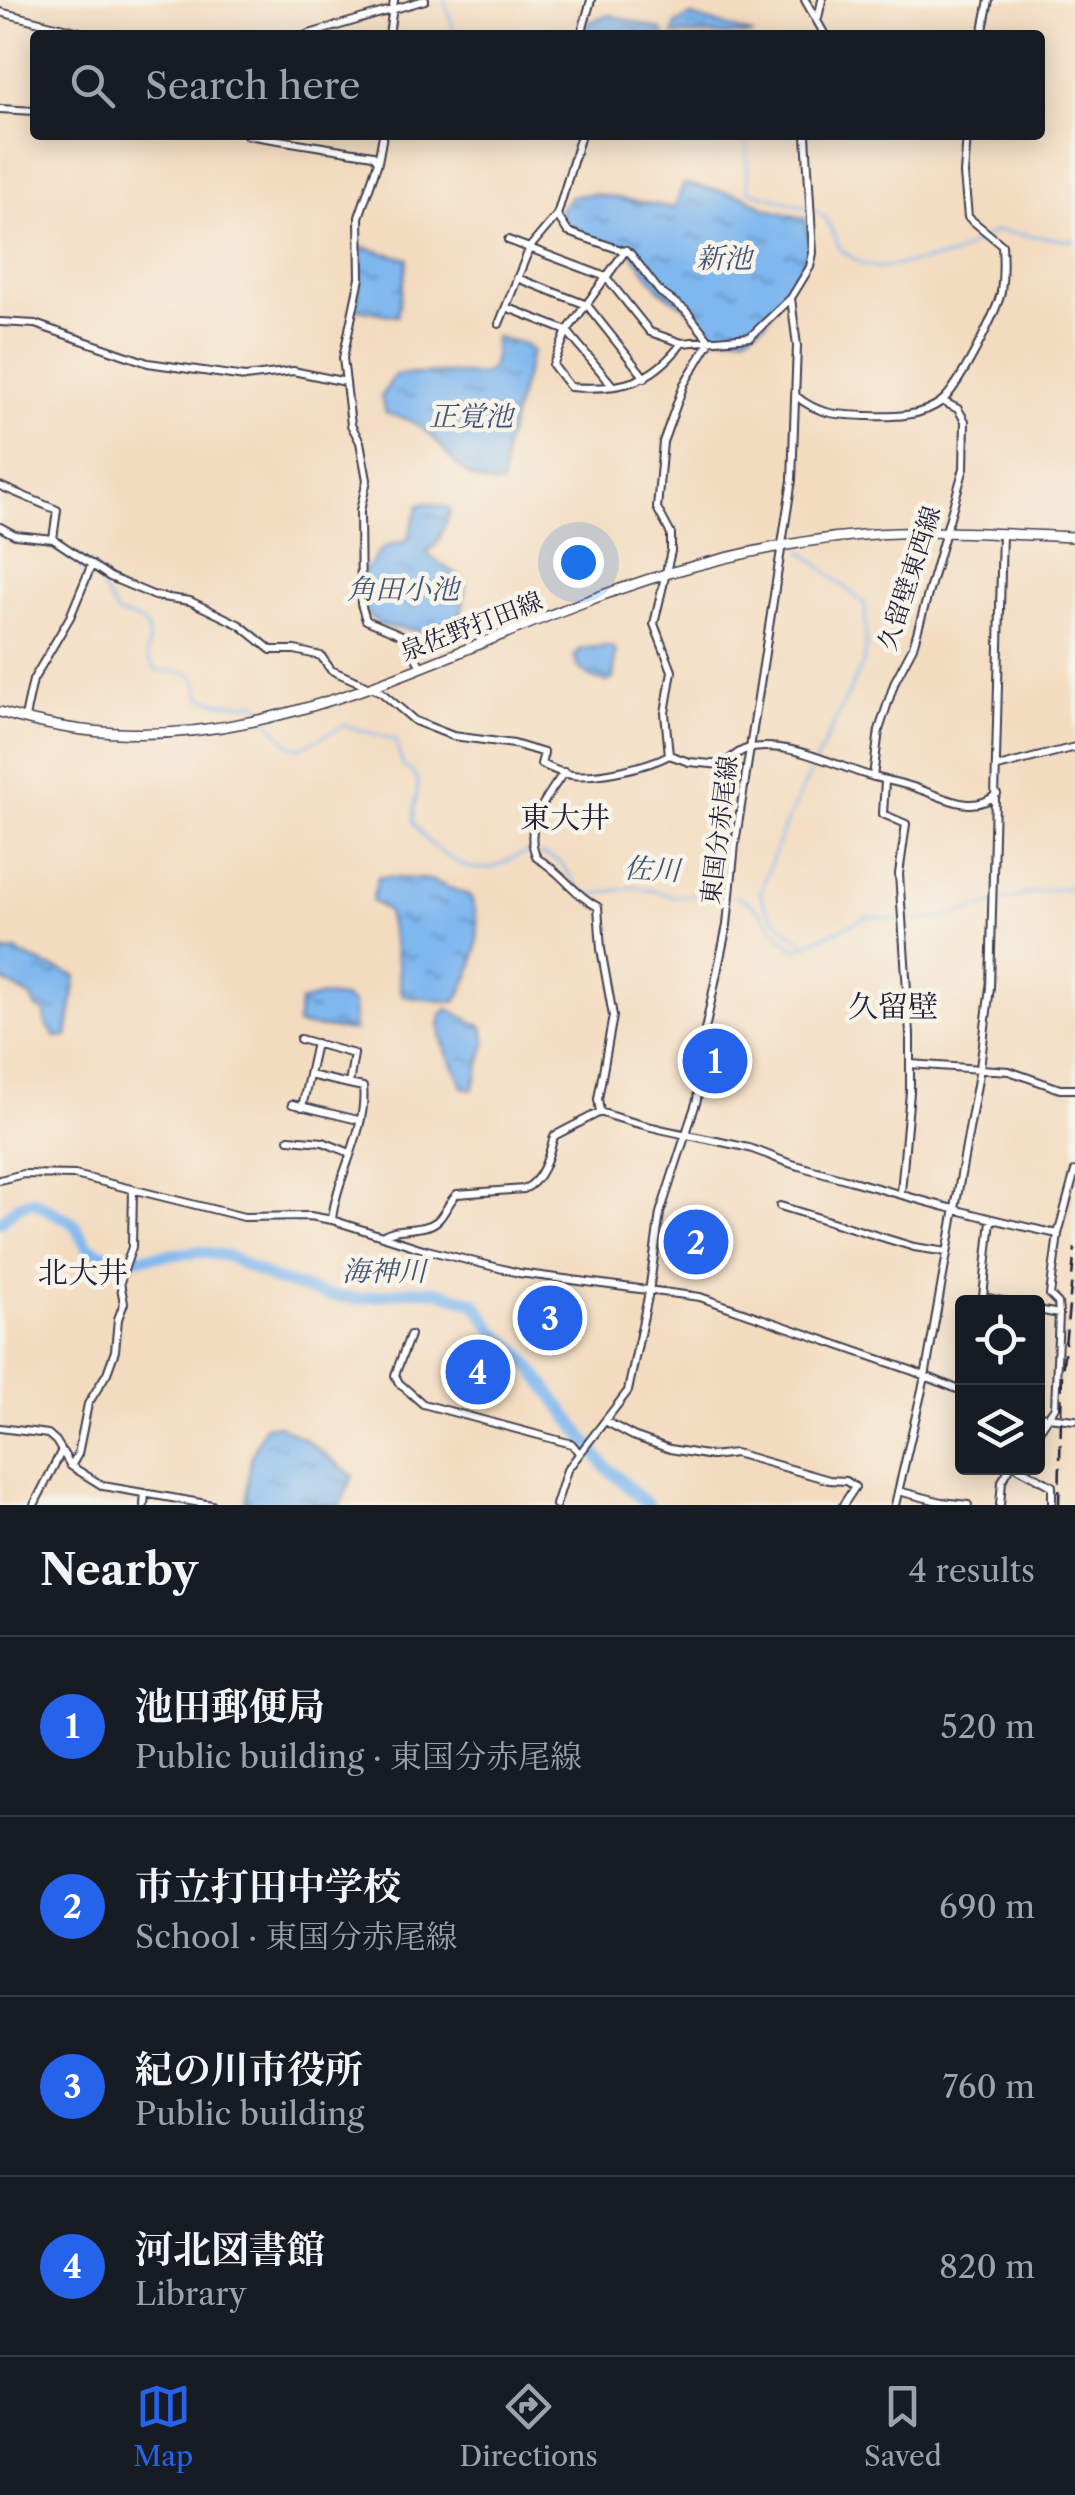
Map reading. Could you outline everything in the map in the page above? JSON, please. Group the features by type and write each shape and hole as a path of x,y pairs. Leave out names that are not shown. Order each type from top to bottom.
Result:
{"main road":[{"name":"泉佐野打田線","path":"0,712 109,733 190,733 268,720 368,687 668,574 781,546 862,535 946,532 1075,537"}],"street":[{"path":"390,30 394,0"},
{"path":"324,30 425,0"},
{"path":"582,30 591,0"},
{"path":"805,0 822,30"},
{"path":"817,21 822,0"},
{"path":"983,30 989,0"},
{"path":"0,12 72,30"},
{"path":"0,109 30,111"},
{"path":"278,140 373,155 378,162"},
{"path":"382,140 359,216 360,278 343,358 351,425 360,442 367,480 360,511 361,604 366,620 404,636 421,667"},
{"path":"499,324 530,247 557,215 580,140"},
{"path":"508,240 606,277 650,332 682,343 750,336 791,298 810,267 814,253 806,140"},
{"path":"795,395 828,415 910,414 942,401 954,388 1000,294 1002,245 968,217 964,174 967,140"},
{"path":"557,215 568,232 626,250 660,292 695,320 710,341"},
{"path":"626,250 568,332 553,364 570,387 612,385 645,378 665,366 682,343"},
{"path":"517,278 587,305 645,378"},
{"name":"東国分赤尾線","path":"556,1505 568,1470 628,1391 660,1213 697,1100 705,1030 724,946 749,748 792,480 796,346 791,298"},
{"path":"506,307 568,332 612,385"},
{"path":"0,322 35,324 148,362 245,377 293,371 346,382"},
{"path":"668,755 665,713 672,670 654,624 668,574 671,534 657,508 663,442 684,384 710,341"},
{"name":"久留壁東西線","path":"873,777 880,730 895,681 913,647 964,468 966,436 962,414 942,401"},
{"path":"0,486 57,510 53,539"},
{"path":"0,527 16,535 53,539 90,568 131,588 190,601 240,624 271,650 321,656 331,670 382,692 416,721 453,736 514,744 544,753 541,764 564,772 595,775 668,755 722,766 749,748 803,754 920,788 941,800 975,804 997,794"},
{"path":"895,1505 926,1377 980,1068 990,987 1002,534"},
{"path":"24,718 33,680 70,616 90,568"},
{"path":"998,766 1075,747"},
{"path":"564,772 537,812 531,841 534,853 556,869 578,897 598,907 613,1016 598,1098 600,1112"},
{"path":"885,780 883,814 906,824 899,874 909,1064 900,1192"},
{"path":"300,1039 354,1054 349,1084"},
{"path":"302,1107 316,1043"},
{"path":"909,1064 1010,1071 1060,1088 1075,1089"},
{"path":"309,1075 363,1086 350,1153 335,1192 332,1220"},
{"path":"292,1104 358,1120"},
{"path":"380,1236 438,1220 457,1194 524,1190 534,1185 545,1166 554,1136 600,1112 685,1137 751,1149 794,1165 991,1220 1058,1234"},
{"path":"289,1139 322,1142 350,1153"},
{"path":"1045,1424 1054,1407 1059,1314 1058,1303 1050,1295 1058,1234 1075,1171"},
{"path":"0,1180 49,1173 76,1175 244,1217 310,1216 332,1220 519,1272 716,1301 955,1389"},
{"path":"72,1466 88,1404 115,1351 124,1303 120,1282 131,1251 133,1189"},
{"path":"780,1206 914,1247 947,1252"},
{"path":"983,1295 991,1220"},
{"path":"1045,1311 1059,1314"},
{"path":"410,1335 395,1375 423,1404 572,1444 579,1454"},
{"path":"1045,1419 1075,1420"},
{"path":"607,1422 670,1449 712,1456 734,1453 829,1480 846,1481 855,1487 843,1505"},
{"path":"0,1428 48,1434 72,1466 103,1486 212,1505"},
{"path":"34,1505 60,1452"},
{"path":"1000,1505 1006,1475"},
{"path":"1032,1475 1052,1486 1052,1505"},
{"path":"898,1491 968,1505"},
{"path":"144,1505 145,1494"}],"water":[{"path":"609,15 662,30 586,30 590,22"},
{"path":"691,16 737,30 674,30 676,24"},
{"name":"新池","path":"684,184 744,196 767,209 806,219 806,258 765,322 746,335 710,337 689,309 661,291 630,251 571,230 560,214 572,196 593,194 674,208"},
{"path":"362,247 408,259 397,316 357,309"},
{"name":"正覚池","path":"495,337 524,344 532,351 505,446 499,486 469,475 428,433 409,420 386,413 381,397 395,375 480,375 490,370"},
{"name":"角田小池","path":"419,505 447,507 450,512 437,544 427,551 429,556 466,585 459,628 453,635 383,626 367,615 363,599 364,568 385,547 407,541"},
{"path":"608,646 616,650 613,679 607,682 592,678 577,666 575,656 581,649"},
{"path":"378,877 429,880 470,896 478,936 468,977 456,1002 407,997 401,992 387,911 372,901"},
{"path":"16,951 76,976 67,1037 56,1037 46,1024 45,1012 35,1007 31,997 0,979 0,952"},
{"path":"322,996 343,998 353,1004 354,1031 297,1025 300,1002"},
{"path":"448,1009 483,1027 486,1043 473,1089 463,1087 444,1044 441,1015"},
{"path":"279,1425 353,1476 340,1505 245,1504 251,1457 265,1426"}],"waterway":[{"path":"445,0 454,30"},
{"path":"744,140 748,190 807,208"},
{"path":"815,211 826,218 841,250 862,264 879,268 953,256 995,231 1075,241"},
{"name":"佐川","path":"0,534 51,545 84,566"},
{"path":"802,551 865,604 866,644 863,663 782,832 760,893 773,916 809,946"},
{"name":"佐川","path":"84,566 93,572"},
{"name":"佐川","path":"93,572 117,614 145,626 147,657 156,670 189,673 197,682 201,697 222,703 257,703 266,713"},
{"name":"佐川","path":"268,720 289,745 301,748 345,725 395,740 403,766 418,782 413,822 437,849 459,863 482,869 532,852"},
{"name":"佐川","path":"539,854 558,862 589,895 636,887 674,896 726,895"},
{"name":"佐川","path":"734,896 752,904 796,949 869,916 903,921 937,919 1032,893 1075,886"},
{"name":"海神川","path":"0,1222 19,1205 33,1201 73,1223 88,1247 105,1255 137,1258 198,1252 227,1256 273,1279 326,1295 359,1299 412,1290 438,1291 475,1303 494,1331 522,1355 605,1466 648,1505"}],"railway":[{"path":"1059,1505 1062,1374 1075,1248"}],"place":[{"name":"池田郵便局","path":"715,1061"},
{"name":"市立打田中学校","path":"696,1242"},
{"name":"紀の川市役所","path":"550,1318"},
{"name":"河北図書館","path":"478,1372"}],"district":[{"name":"東大井","path":"565,818"},
{"name":"久留壁","path":"893,1007"},
{"name":"北大井","path":"83,1273"}]}
